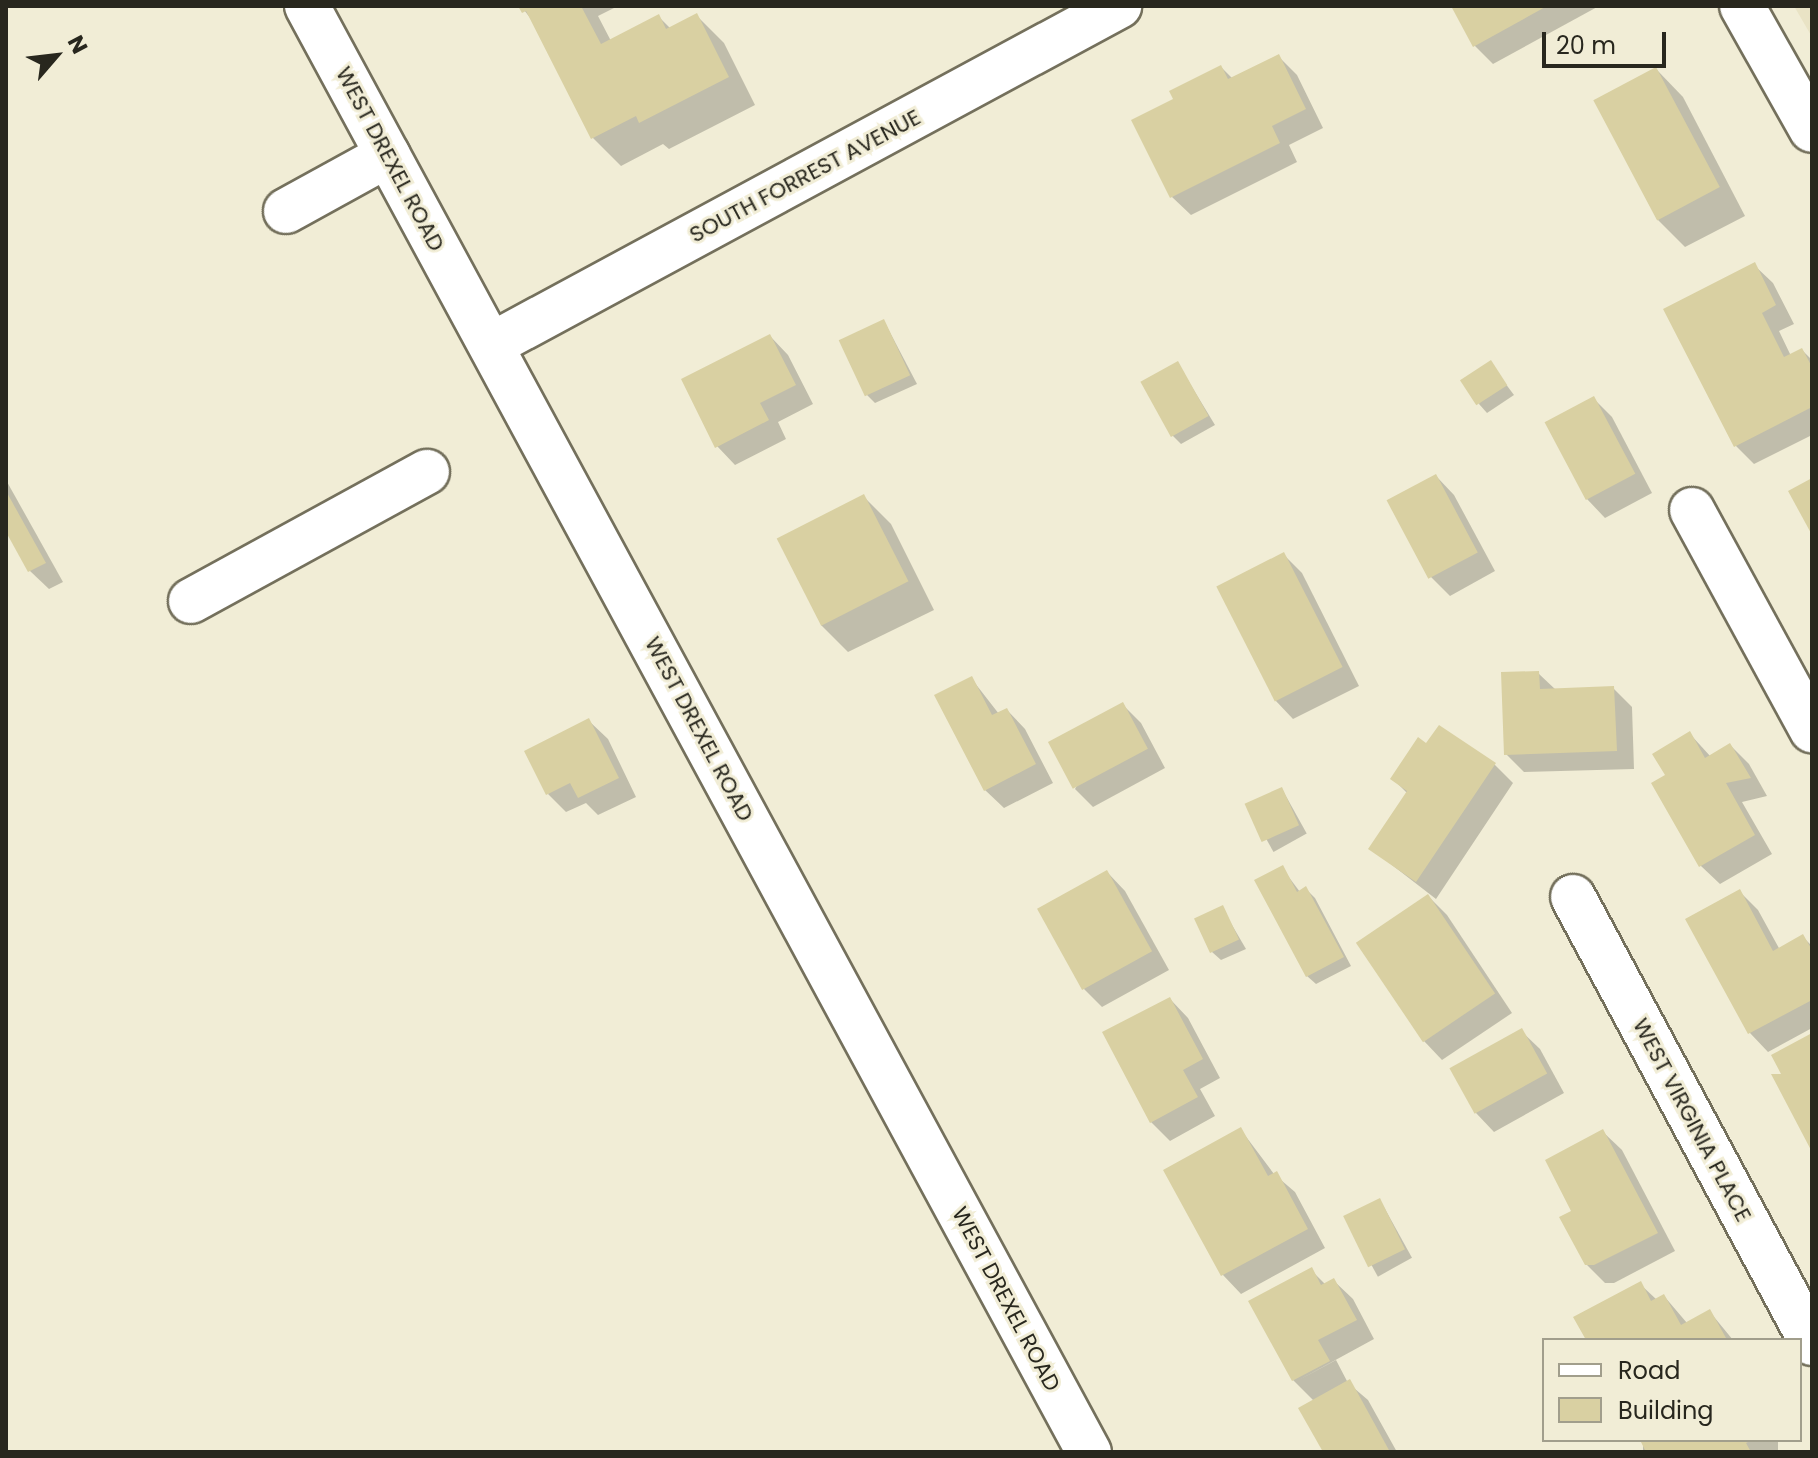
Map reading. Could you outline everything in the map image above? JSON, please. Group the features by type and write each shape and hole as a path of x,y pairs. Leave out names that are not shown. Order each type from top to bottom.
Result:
{"street":[{"name":"WEST DREXEL ROAD","path":"307,6 1089,1452"},
{"name":"SOUTH FORREST AVENUE","path":"491,345 1119,6"},
{"path":"1742,6 1812,130"},
{"path":"286,211 388,155"},
{"path":"191,601 427,472"},
{"path":"1692,510 1812,730"},
{"name":"WEST VIRGINIA PLACE","path":"1573,897 1812,1343"}],"shaded area":[{"path":"1794,6 1812,6 1812,37"}],"building":[{"path":"518,6 581,6 601,44 659,14 666,29 697,13 729,77 639,123 636,116 591,139 526,11 522,13"},
{"path":"1451,6 1547,6 1473,47"},
{"path":"1279,54 1306,109 1272,126 1280,143 1170,198 1131,120 1173,99 1169,91 1221,65 1228,79"},
{"path":"1656,67 1720,187 1657,220 1593,100"},
{"path":"1755,262 1776,305 1762,313 1784,357 1802,348 1812,367 1812,407 1734,447 1663,309"},
{"path":"884,319 910,375 865,396 839,340"},
{"path":"770,334 796,385 760,403 769,420 715,448 681,379"},
{"path":"1491,360 1507,385 1476,405 1460,380"},
{"path":"1178,361 1209,416 1171,437 1140,382"},
{"path":"1594,396 1635,474 1586,500 1545,422"},
{"path":"1436,474 1478,553 1428,579 1387,500"},
{"path":"1812,478 1812,535 1788,491"},
{"path":"6,491 46,563 28,572 6,532"},
{"path":"864,494 908,581 821,626 777,538"},
{"path":"1284,552 1343,667 1275,701 1216,587"},
{"path":"1539,671 1540,689 1614,686 1617,751 1504,755 1501,672"},
{"path":"972,676 992,715 1007,708 1036,764 984,791 934,695"},
{"path":"1123,702 1148,749 1073,789 1048,742"},
{"path":"589,718 619,778 578,798 570,783 546,795 524,751"},
{"path":"1439,725 1496,763 1416,882 1368,849 1407,791 1390,779 1418,737 1426,743"},
{"path":"1690,731 1705,758 1730,743 1751,778 1726,783 1755,835 1699,867 1651,783 1665,775 1652,754"},
{"path":"1282,787 1299,825 1262,842 1245,804"},
{"path":"1283,865 1297,892 1306,886 1344,957 1306,977 1254,880"},
{"path":"1107,870 1152,951 1082,990 1037,909"},
{"path":"1740,889 1773,951 1803,934 1812,950 1812,1000 1748,1034 1685,919"},
{"path":"1428,894 1495,993 1423,1042 1356,943"},
{"path":"1223,905 1239,939 1210,953 1194,919"},
{"path":"1170,997 1203,1059 1183,1070 1198,1097 1150,1123 1102,1032"},
{"path":"1522,1028 1547,1073 1475,1114 1449,1068"},
{"path":"1812,1033 1812,1152 1771,1074 1781,1074 1771,1055"},
{"path":"1241,1127 1268,1176 1277,1171 1308,1229 1221,1276 1163,1170"},
{"path":"1603,1129 1658,1233 1594,1265 1585,1265 1559,1217 1571,1211 1545,1160"},
{"path":"1380,1198 1405,1249 1368,1267 1343,1216"},
{"path":"1312,1267 1321,1285 1334,1278 1357,1320 1318,1340 1330,1361 1292,1381 1248,1301"},
{"path":"1641,1281 1651,1301 1664,1294 1681,1325 1710,1309 1726,1338 1585,1338 1573,1317"},
{"path":"1350,1379 1390,1452 1323,1452 1298,1408"},
{"path":"1641,1442 1748,1442 1751,1452 1646,1452"}]}
